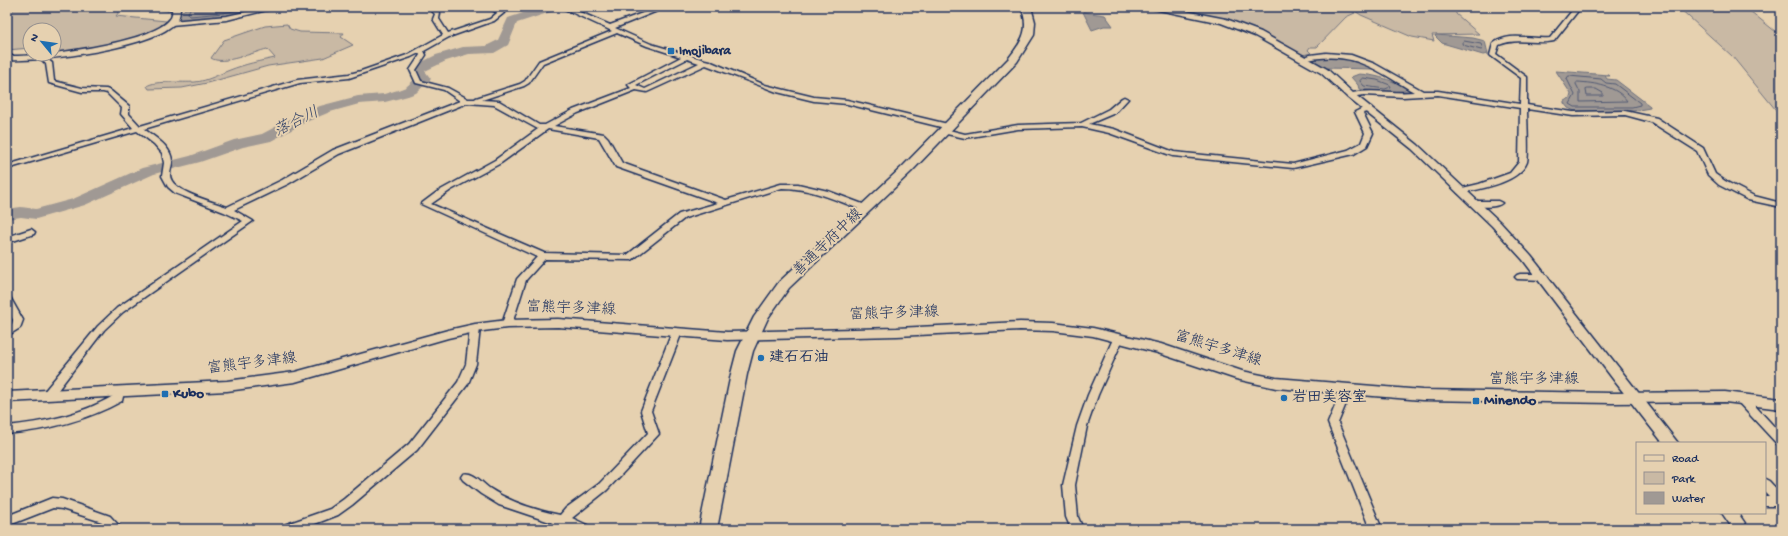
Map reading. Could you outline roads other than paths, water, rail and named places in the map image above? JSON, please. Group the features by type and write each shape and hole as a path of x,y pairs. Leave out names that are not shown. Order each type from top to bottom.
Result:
{"main road":[{"name":"善通寺府中線","path":"708,529 737,380 745,351 761,317 784,285 907,169 1007,66 1022,48 1031,28 1032,22 1026,7"},
{"name":"富熊宇多津線","path":"7,398 241,385 288,378 475,328 507,324 558,323 727,336 897,332 1020,326 1053,327 1093,332 1161,349 1216,369 1258,380 1347,389 1473,397 1719,397 1781,404"}],"street":[{"path":"160,7 176,7 176,15 171,23"},
{"path":"62,55 91,50 138,38 159,30 171,23 227,18 276,7"},
{"path":"430,7 438,14 436,19 447,36"},
{"path":"7,167 299,81 348,76 362,72 409,56 447,36 498,17 501,13 492,7"},
{"path":"563,7 656,47 707,62 763,86 798,97 846,102 947,129 965,136 1018,127 1082,125 1106,130 1173,154 1292,166 1351,152 1360,147 1367,140 1369,133 1359,112 1368,109"},
{"path":"609,28 664,7"},
{"path":"1154,7 1215,19 1236,25 1258,34 1324,71 1350,95 1414,147 1462,191 1511,240 1543,277 1634,398 1670,442"},
{"path":"1462,191 1482,186 1513,175 1523,162 1524,76 1493,55 1496,44 1504,40 1552,40 1578,7"},
{"path":"227,210 285,182 336,152 469,101 522,85 527,82 541,62 617,31"},
{"path":"420,51 423,55 414,70 420,83 446,89 469,101 496,103 538,127 547,126 601,136 604,138 619,164 724,202"},
{"path":"1303,59 1314,55 1359,59 1420,92"},
{"path":"686,57 631,85 645,91 707,62"},
{"path":"7,58 22,60"},
{"path":"47,396 101,328 120,310 249,221 227,210 178,191 166,180 164,175 167,155 162,148 137,128 126,114 126,108 109,92 104,90 82,90 51,82 48,62"},
{"path":"636,88 547,126 509,155 479,173 435,195 425,204 543,256 629,258 682,216 773,188 789,185 825,193 864,208"},
{"path":"1350,95 1362,92 1405,95 1420,92 1438,93 1524,105 1573,114 1626,113 1654,120 1700,150 1712,175 1722,183 1750,198 1781,205"},
{"path":"1082,125 1112,111 1124,99"},
{"path":"1474,203 1498,203"},
{"path":"7,240 31,232"},
{"path":"507,324 522,280 543,256"},
{"path":"1520,277 1543,277"},
{"path":"7,299 18,320 17,326 7,333"},
{"path":"288,529 334,512 413,447 463,384 471,364 475,328"},
{"path":"559,525 570,511 603,487 654,434 646,411 677,332"},
{"path":"1077,529 1072,517 1069,486 1082,426 1093,395 1118,339"},
{"path":"1347,389 1333,423 1376,529"},
{"path":"7,430 65,421 110,403 118,398 119,392"},
{"path":"1742,399 1781,441"},
{"path":"468,476 485,491 503,502 546,517 559,525 583,529"},
{"path":"1766,485 1781,501"},
{"path":"1766,501 1781,501"},
{"path":"7,521 52,503 62,504 106,519 116,529"},
{"path":"1730,514 1742,529"}],"water":[{"path":"189,7 269,7 224,17 178,20 182,11"},
{"path":"1083,12 1105,15 1113,26 1104,26 1092,30"},
{"path":"1435,36 1473,38 1485,41 1488,54 1483,55 1442,43"},
{"path":"1330,57 1347,59 1373,69 1327,68 1312,59"},
{"path":"1556,71 1609,75 1610,76 1605,76 1607,79 1616,80 1650,106 1650,108 1633,111 1575,111 1568,108 1564,103 1564,101 1570,98 1571,94"},
{"path":"1359,74 1388,80 1414,92 1384,93 1359,89 1358,85 1351,77"}],"waterway":[{"name":"落合川","path":"7,214 21,212 36,214 53,210 79,202 148,171 195,159 239,143 266,138 301,119 325,109 358,100 385,98 411,90 424,79 417,70 441,58 468,50 489,50 503,42 512,21 553,7"}],"place":[{"name":"Imojibara","path":"671,51"},
{"name":"建石石油","path":"761,358"},
{"name":"Kubo","path":"165,394"},
{"name":"岩田美容室","path":"1284,398"},
{"name":"Minendo","path":"1476,401"}]}
